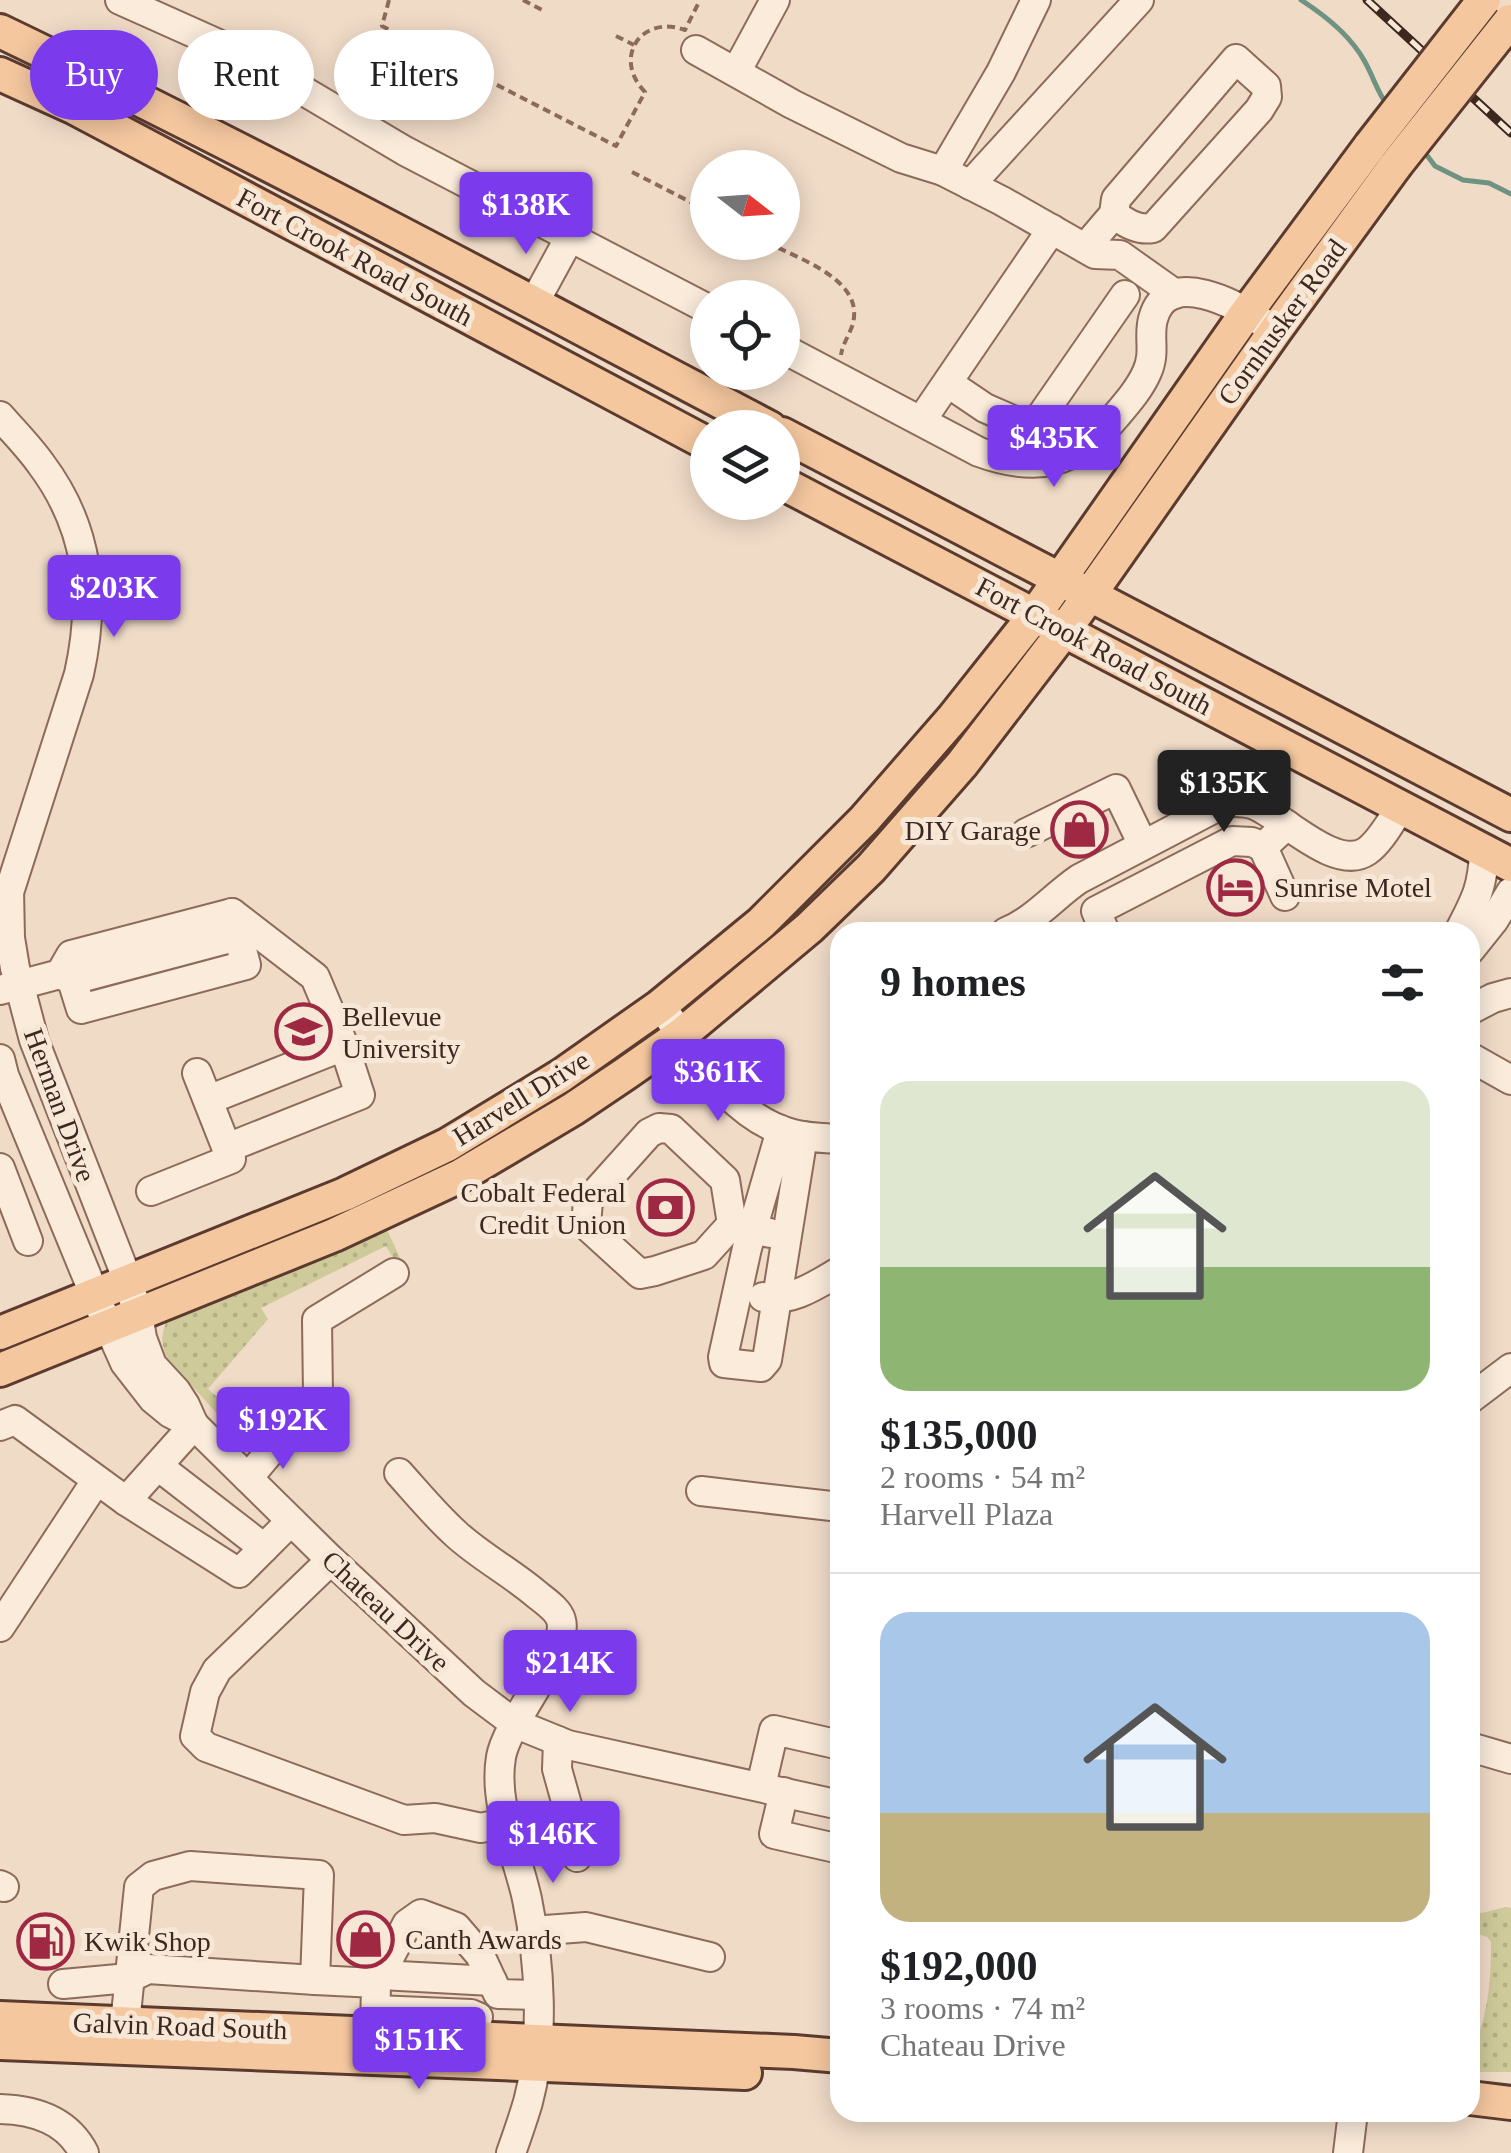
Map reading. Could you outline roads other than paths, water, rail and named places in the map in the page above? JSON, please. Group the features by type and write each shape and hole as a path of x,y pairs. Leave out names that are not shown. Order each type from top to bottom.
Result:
{"main road":[{"name":"Cornhusker Road","path":"1064,631 1275,331 1484,0"},
{"name":"Cornhusker Road","path":"1059,580 1247,312 1382,156 1511,21"},
{"name":"Fort Crook Road South","path":"0,31 239,148 736,410"},
{"name":"Fort Crook Road South","path":"0,74 91,116 690,434"},
{"name":"Fort Crook Road South","path":"800,443 1511,815"},
{"name":"Fort Crook Road South","path":"800,492 1497,858"},
{"name":"Harvell Drive","path":"0,1334 344,1194 446,1145 562,1075 660,1006 762,922 864,820 953,718 1059,580"},
{"name":"Harvell Drive","path":"0,1370 334,1234 460,1176 573,1109 681,1035 808,928 871,868 962,764 1064,631"},
{"name":"Galvin Road South","path":"0,2018 125,2024 377,2000 481,2028 536,2053 830,2073"},
{"name":"Galvin Road South","path":"0,2043 830,2055"},
{"path":"1480,2087 1511,2085"},
{"path":"1480,2099 1511,2103"}],"street":[{"path":"736,72 775,0"},
{"path":"944,172 1001,72 1036,0"},
{"path":"970,185 1139,0"},
{"path":"136,3 243,55 391,143 690,300"},
{"path":"696,50 792,104 901,158 944,172 1090,251 1120,256 1175,294"},
{"path":"1090,251 1114,214 1116,199 1236,58 1266,86 1267,97 1259,110 1152,228 1144,230 1114,214"},
{"path":"922,421 1052,229"},
{"path":"534,304 570,237"},
{"path":"1090,251 1104,279 1153,317"},
{"path":"800,357 979,452 1030,464 1059,460 1082,450 1101,435 1148,371 1154,352 1153,317 1160,304 1175,294 1210,295 1229,301 1275,331"},
{"path":"948,383 985,408 1024,425 1039,419 1124,295"},
{"name":"Herman Drive","path":"0,416 44,468 60,496 77,529 88,585 86,644 79,674 0,924"},
{"path":"1026,833 1116,790 1143,846"},
{"path":"1027,922 1079,879 1226,802 1253,804 1340,856 1366,852 1401,807"},
{"path":"1264,847 1287,824"},
{"path":"1101,922 1096,911 1232,841 1264,847 1285,896"},
{"path":"1464,922 1497,858"},
{"name":"Herman Drive","path":"10,890 10,987 128,1280 138,1314"},
{"path":"1480,938 1511,892"},
{"path":"227,1148 360,1095 315,977 235,924 71,954 66,977 81,1009 246,965 235,924"},
{"path":"10,987 66,977"},
{"path":"1480,1005 1511,994"},
{"path":"660,1006 706,1070 742,1107 792,1133 830,1138"},
{"path":"208,1100 344,1046"},
{"name":"Herman Drive","path":"0,1059 108,1328"},
{"path":"1480,1063 1511,1080"},
{"path":"151,1191 231,1159 197,1073"},
{"path":"742,1227 725,1180 671,1129 659,1128 648,1133 588,1201 586,1225 640,1274 704,1255 742,1227 786,1236"},
{"path":"0,1156 68,1130"},
{"path":"792,1133 786,1236 765,1365 724,1363 722,1357 737,1293 742,1227 792,1133"},
{"path":"0,1168 28,1241"},
{"path":"248,1478 318,1394 317,1320 394,1272"},
{"path":"737,1293 776,1299 811,1289 830,1277"},
{"name":"Chateau Drive","path":"138,1314 152,1365 186,1405 194,1425"},
{"name":"Chateau Drive","path":"108,1328 125,1363 146,1390 170,1413 194,1425 474,1693 514,1723 558,1741 830,1802"},
{"path":"1480,1391 1511,1368"},
{"path":"0,1426 15,1420 126,1501 239,1574 292,1521"},
{"path":"126,1501 194,1425"},
{"path":"158,1466 264,1548"},
{"path":"399,1472 456,1534 531,1590 561,1620 559,1641 514,1723 501,1756 502,1806 526,1898 538,1996 536,2053 528,2100 511,2153"},
{"path":"0,1627 96,1480"},
{"path":"700,1491 830,1506"},
{"path":"332,1560 217,1670 205,1692 195,1736 206,1747 404,1820 436,1818 481,1828 506,1822"},
{"path":"830,1744 774,1730 772,1789 774,1834 830,1847"},
{"path":"558,1741 557,1768 576,1837 577,1857"},
{"path":"1480,1751 1511,1759"},
{"path":"125,2024 139,1887 154,1876 190,1866 320,1875 315,1980"},
{"path":"377,2000 408,1924 421,1914 456,1927 480,1955 495,1988 481,2028"},
{"path":"532,1931 586,1927 710,1957"},
{"path":"63,1984 128,1978 148,1969 315,1980 377,2000 495,1988 538,1996"},
{"path":"0,2108 27,2111 53,2120 84,2153"},
{"path":"1348,2153 1352,2122"}],"waterway":[{"path":"1301,0 1353,44 1388,106"},
{"path":"1423,150 1435,166 1463,180 1489,183 1511,194"}],"railway":[{"path":"1367,0 1511,133"}],"place":[{"name":"DIY Garage","path":"1080,830"},
{"name":"Sunrise Motel","path":"1235,887"},
{"name":"Bellevue University","path":"303,1032"},
{"name":"Cobalt Federal Credit Union","path":"665,1208"},
{"name":"Canth Awards","path":"366,1939"},
{"name":"Kwik Shop","path":"45,1941"}]}
